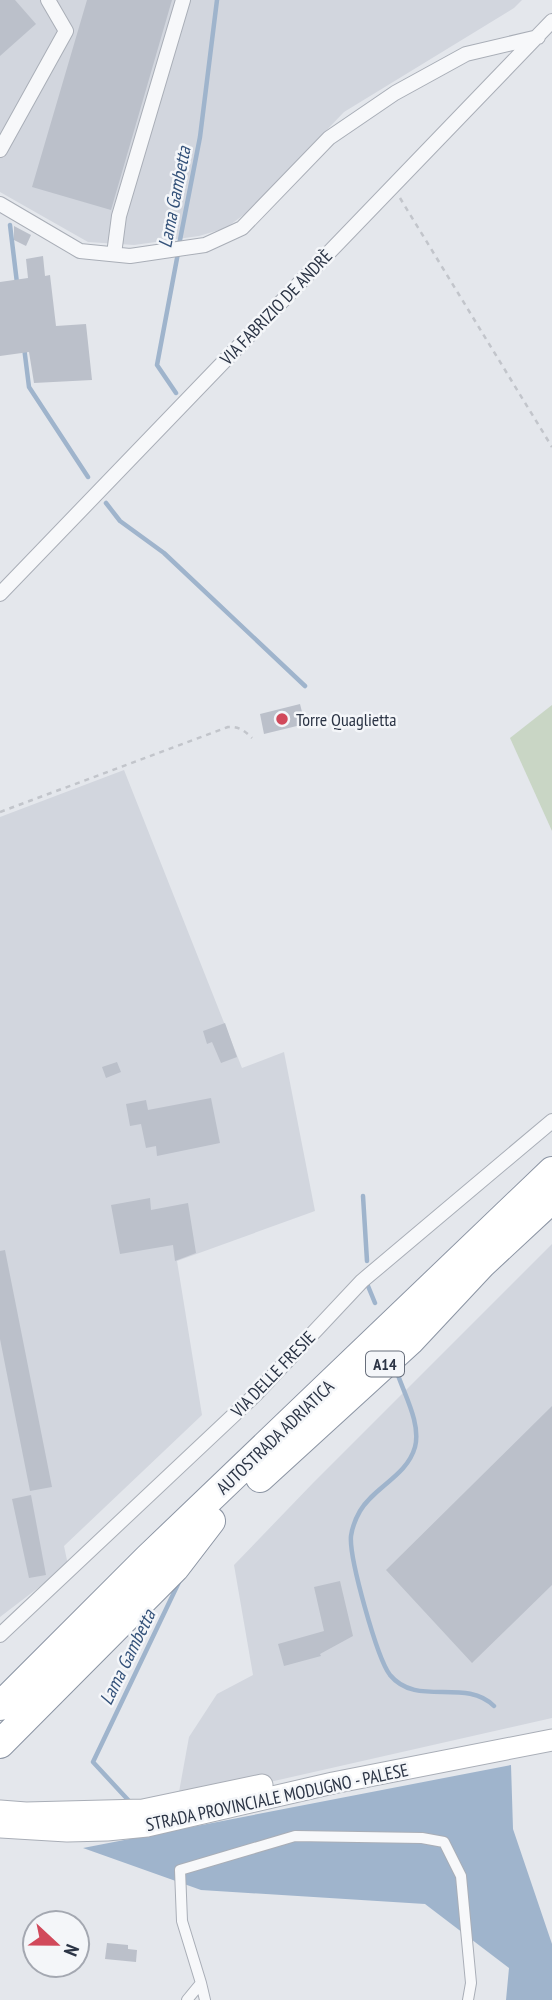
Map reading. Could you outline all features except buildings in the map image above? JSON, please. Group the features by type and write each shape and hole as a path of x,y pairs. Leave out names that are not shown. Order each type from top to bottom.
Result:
{"highway":[{"name":"AUTOSTRADA ADRIATICA","path":"0,1706 148,1558 552,1171"},
{"name":"AUTOSTRADA ADRIATICA","path":"191,1544 211,1521 410,1341 482,1264 552,1199"},
{"name":"A14","path":"0,1727 191,1544"},
{"name":"A14","path":"0,1744 175,1568 191,1544"},
{"name":"A14","path":"0,1681 23,1659 148,1558"}],"main road":[{"name":"STRADA PROVINCIALE MODUGNO - PALESE","path":"0,1811 26,1813 143,1810 552,1727"},
{"name":"STRADA PROVINCIALE MODUGNO - PALESE","path":"0,1827 80,1830 153,1825 333,1783 552,1740"}],"street":[{"path":"0,150 66,31 48,0"},
{"path":"114,254 119,216 183,0"},
{"name":"VIA FABRIZIO DE ANDRÈ","path":"0,594 552,21"},
{"path":"0,204 80,251 130,256 205,245 242,228 329,138 395,93 466,54 537,38 552,31"},
{"name":"VIA DELLE FRESIE","path":"0,1635 255,1395 362,1281 552,1121"},
{"path":"205,2000 182,1921 180,1870 295,1836 422,1838 444,1842 461,1876 471,1983 468,2000"},
{"path":"187,2000 201,1983"}],"path":[{"path":"393,187 552,447"},
{"path":"0,812 228,727 244,730 252,738"}],"shaded area":[{"path":"0,0 522,0 514,8 344,112 250,210 226,228 199,236 134,245 88,242 0,192"},
{"path":"124,770 242,1068 284,1052 315,1211 177,1261 202,1415 64,1546 68,1565 0,1617 0,817"},
{"path":"552,1244 552,1718 177,1803 189,1737 217,1694 253,1675 234,1565"}],"green space":[{"path":"552,705 552,831 510,738"}],"water":[{"path":"511,1765 513,1829 552,1944 552,2000 506,2000 509,1968 425,1904 201,1890 83,1848"}],"waterway":[{"name":"Lama Gambetta","path":"179,245 200,137 217,0"},
{"path":"10,225 17,283"},
{"name":"Lama Gambetta","path":"176,393 157,365 178,253"},
{"path":"24,347 29,387 88,477"},
{"path":"106,503 120,521 164,553 305,686"},
{"path":"363,1196 367,1261"},
{"path":"368,1286 375,1303"},
{"path":"398,1375 414,1420 415,1447 405,1466 366,1503 353,1527 351,1536 354,1565 365,1607 385,1665 390,1675 401,1685 427,1692 469,1694 494,1706"},
{"name":"Lama Gambetta","path":"130,1802 93,1762 179,1582"}],"place":[{"name":"Torre Quaglietta","path":"282,719"}]}
